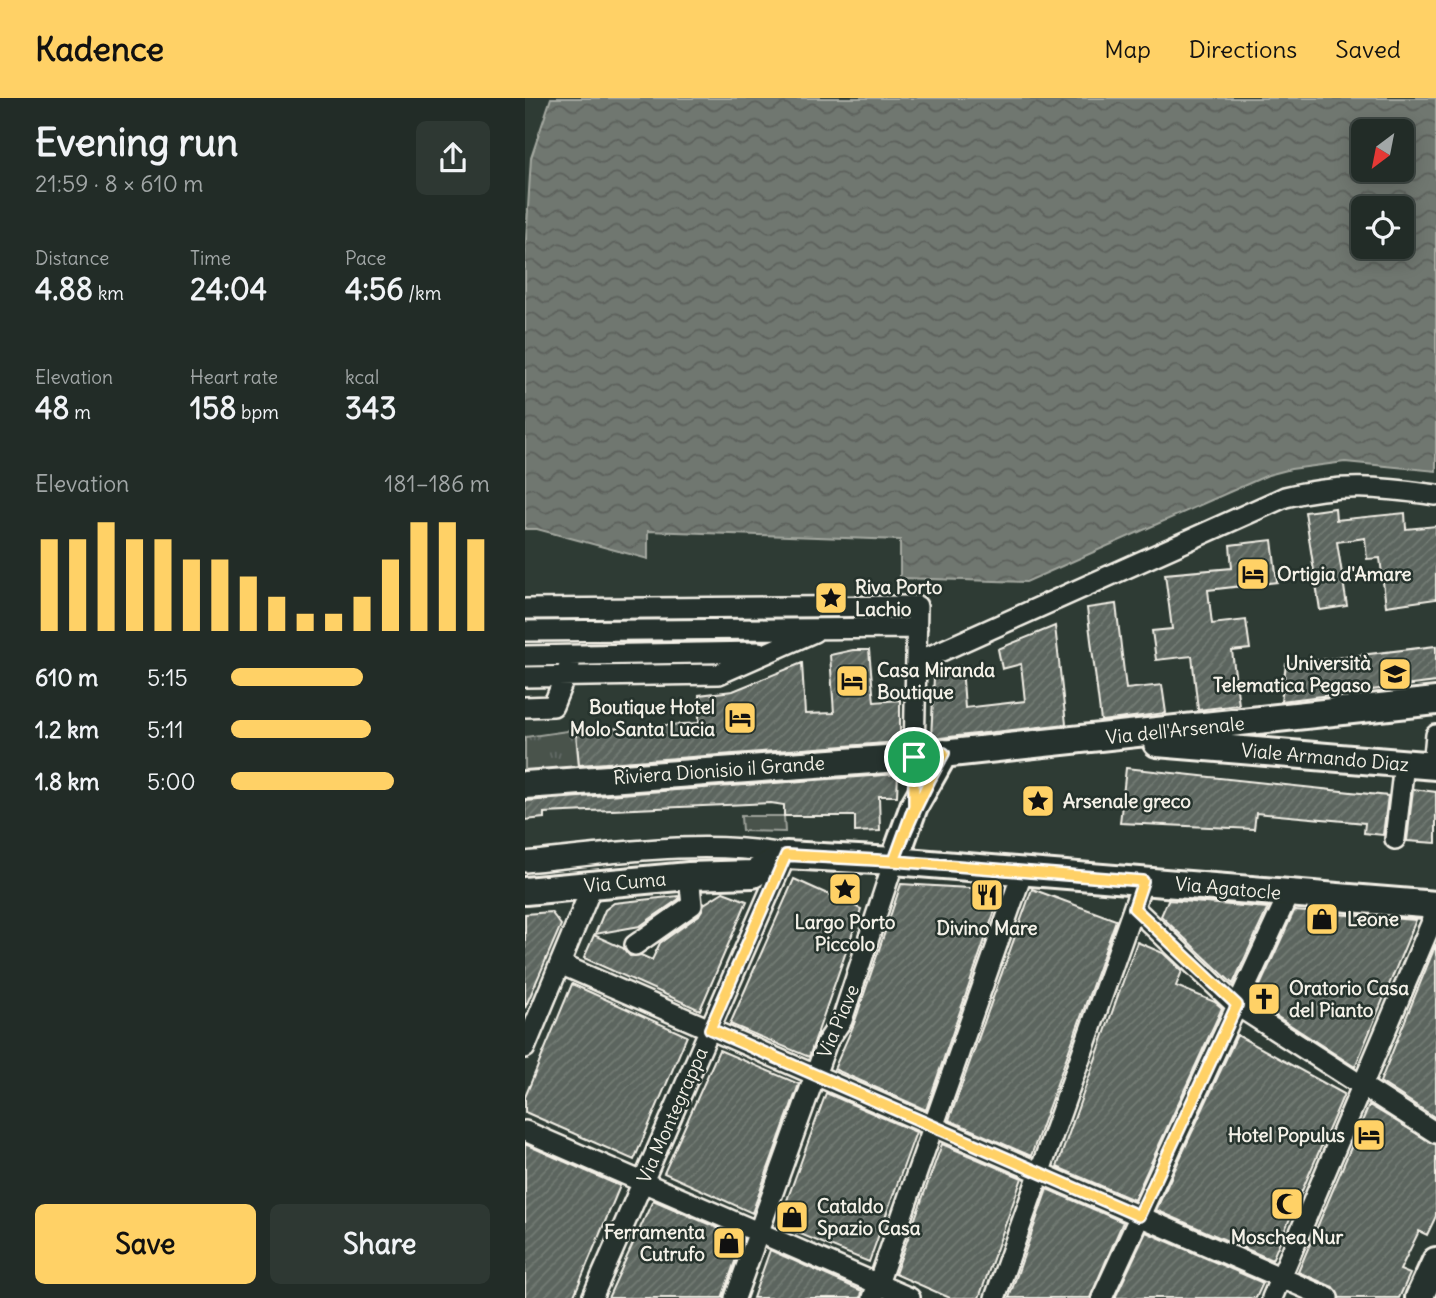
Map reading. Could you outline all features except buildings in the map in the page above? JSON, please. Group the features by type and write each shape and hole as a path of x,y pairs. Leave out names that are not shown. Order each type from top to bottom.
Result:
{"street":[{"path":"917,663 1285,497 1325,487 1361,486 1436,495"},
{"path":"525,609 917,606 914,806"},
{"path":"819,607 820,629"},
{"path":"525,707 553,706 593,608"},
{"path":"525,631 917,628"},
{"path":"525,677 719,674 820,629"},
{"path":"525,656 771,652"},
{"name":"Via dell'Arsenale","path":"914,757 1436,701"},
{"path":"1311,756 1303,744 1302,730 1304,723 1314,715"},
{"path":"1435,766 1436,735"},
{"name":"Viale Armando Diaz","path":"1089,739 1435,766"},
{"path":"894,861 914,806 944,753"},
{"name":"Riviera Dionisio il Grande","path":"525,785 914,757"},
{"path":"1395,839 1404,764"},
{"path":"525,862 652,851 735,849 786,855"},
{"name":"Via Agatocle","path":"786,855 894,861 1436,905"},
{"name":"Via Cuma","path":"525,891 689,876 753,874 786,855"},
{"name":"Via Montegrappa","path":"592,1298 786,855"},
{"name":"Via Piave","path":"735,1298 827,1042 842,1020 894,861"},
{"path":"875,1291 1023,871"},
{"path":"725,874 769,893"},
{"path":"635,945 692,905 689,876"},
{"path":"995,1298 1143,881"},
{"path":"525,1048 593,884"},
{"path":"1102,1298 1289,893"},
{"path":"1134,908 1237,1005 1436,1133"},
{"path":"1272,1298 1436,912"},
{"path":"560,964 1328,1298"},
{"path":"525,1131 758,1233 875,1291 911,1298"},
{"path":"1419,1298 1436,1261"}],"green space":[{"path":"575,725 579,768 525,772 525,737 567,731"},
{"path":"741,816 784,816 785,832 742,831"}],"water":[{"path":"551,98 1436,98 1436,471 1345,462 1268,475 1026,582 900,578 900,540 648,531 648,559 537,529 525,529 525,258 531,158"}],"place":[{"name":"Ortigia d'Amare","path":"1253,574"},
{"name":"Riva Porto Lachio","path":"831,598"},
{"name":"Università Telematica Pegaso","path":"1395,674"},
{"name":"Casa Miranda Boutique","path":"852,681"},
{"name":"Boutique Hotel Molo Santa Lucia","path":"740,718"},
{"name":"Arsenale greco","path":"1038,801"},
{"name":"Largo Porto Piccolo","path":"845,889"},
{"name":"Divino Mare","path":"987,895"},
{"name":"Leone","path":"1322,919"},
{"name":"Oratorio Casa del Pianto","path":"1264,999"},
{"name":"Hotel Populus","path":"1369,1135"},
{"name":"Moschea Nur","path":"1287,1204"},
{"name":"Cataldo Spazio Casa","path":"792,1217"},
{"name":"Ferramenta Cutrufo","path":"729,1243"}],"route":[{"path":"914,757 914,806 894,861 786,855 710,1029 1139,1216 1237,1005 1134,908 1143,881 894,861 902,838 914,806 944,753 914,757"}]}
